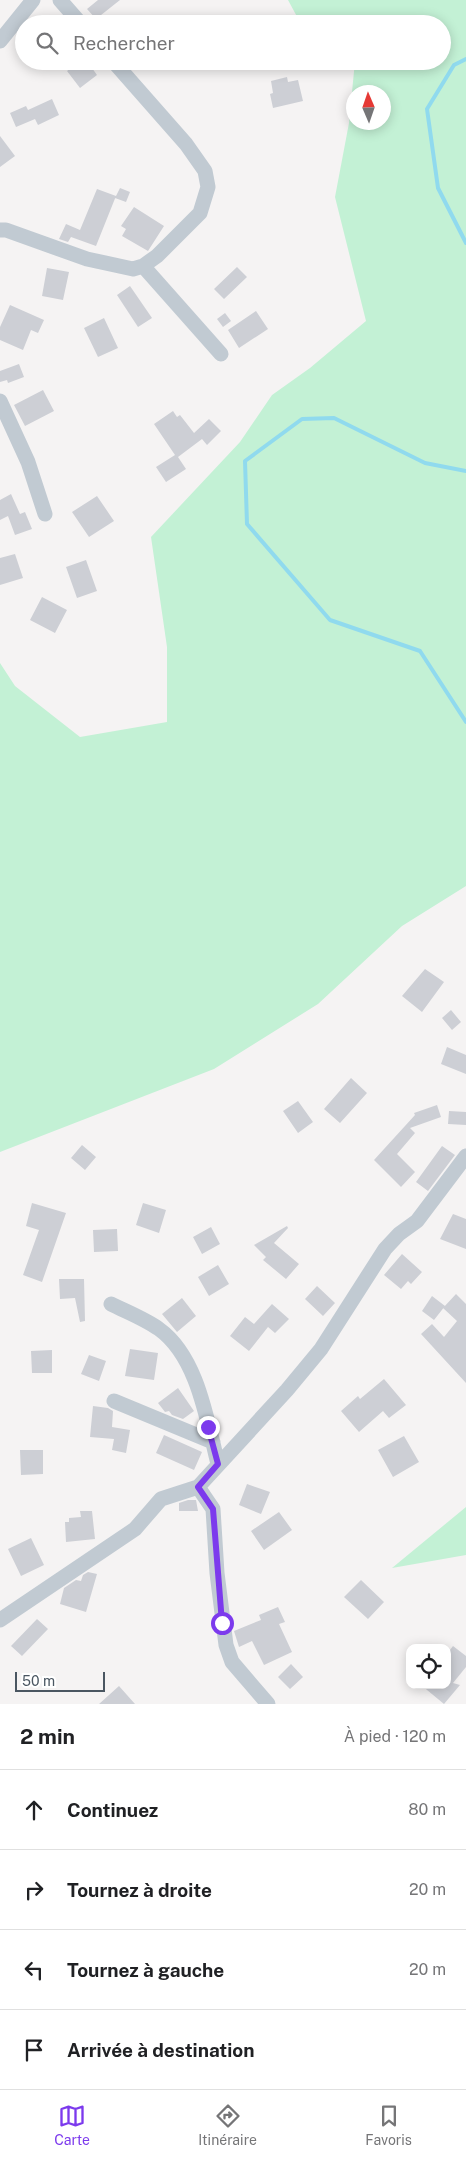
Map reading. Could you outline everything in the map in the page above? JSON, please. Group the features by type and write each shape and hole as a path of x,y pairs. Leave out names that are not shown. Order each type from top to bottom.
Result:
{"street":[{"path":"21,15 33,0"},
{"path":"60,0 72,15"},
{"path":"0,42 15,23"},
{"path":"0,230 6,230 86,259 120,268 133,269 143,266 200,213 208,187 205,171 186,144 121,70"},
{"path":"143,266 221,354"},
{"path":"0,402 28,462 45,514"},
{"path":"0,1620 135,1529 160,1500 198,1487 321,1350 386,1249 399,1234 418,1221 466,1156"},
{"path":"111,1304 159,1329 171,1340 199,1387 218,1464"},
{"path":"114,1401 212,1442"},
{"path":"198,1487 213,1509 217,1573 226,1645 232,1662 268,1704"}],"green space":[{"path":"288,0 466,0 466,886 402,926 318,1004 214,1069 0,1152 0,663 15,686 80,737 167,722 167,647 151,537 240,442 272,395 310,368 366,321 335,197 348,130 391,130 391,85 353,85 354,70 451,70 451,15 296,15"},
{"path":"466,1507 466,1555 392,1568"}],"building":[{"path":"98,0 120,0 101,15 92,15 87,9"},
{"path":"93,70 97,75 80,88 67,71"},
{"path":"287,77 288,82 298,80 303,101 273,108 270,94 273,93 271,81"},
{"path":"52,99 59,115 38,125 35,119 16,127 10,113 26,106 28,110"},
{"path":"0,136 15,156 0,167"},
{"path":"120,188 130,192 126,202 115,198"},
{"path":"97,189 116,196 96,246 71,237 68,242 59,239 66,224 80,230"},
{"path":"134,207 164,226 148,251 122,236 126,229 121,226"},
{"path":"237,267 247,277 224,299 214,289"},
{"path":"47,268 69,272 63,300 42,296"},
{"path":"130,286 152,318 138,327 117,295"},
{"path":"10,305 44,320 38,333 31,330 23,350 0,340 0,327"},
{"path":"256,311 268,329 239,348 228,330"},
{"path":"225,313 231,321 223,327 217,319"},
{"path":"104,318 118,348 98,357 84,328"},
{"path":"19,364 24,377 8,383 7,380 0,382 0,371"},
{"path":"43,390 54,411 25,426 14,405"},
{"path":"173,411 177,417 180,415 194,433 209,419 221,431 207,445 202,439 178,457 186,469 166,482 156,467 175,455 154,424"},
{"path":"11,494 20,514 25,512 32,529 15,535 8,516 0,520 0,500"},
{"path":"97,496 114,521 89,537 72,512"},
{"path":"15,554 23,578 0,585 0,558"},
{"path":"86,560 97,591 77,598 66,567"},
{"path":"42,597 67,610 55,633 30,620"},
{"path":"425,969 444,982 422,1012 402,996"},
{"path":"451,1010 461,1022 452,1030 442,1018"},
{"path":"447,1047 466,1055 466,1074 441,1064"},
{"path":"351,1078 367,1093 340,1123 324,1109"},
{"path":"298,1101 313,1122 298,1133 283,1111"},
{"path":"437,1105 441,1117 410,1128 415,1133 397,1154 415,1172 401,1187 374,1160 415,1115 414,1113"},
{"path":"449,1111 466,1112 466,1125 448,1124"},
{"path":"82,1145 96,1157 85,1170 71,1158"},
{"path":"442,1146 455,1155 428,1191 416,1182"},
{"path":"32,1203 66,1213 42,1282 23,1275 39,1230 26,1226"},
{"path":"143,1203 166,1210 159,1233 136,1225"},
{"path":"453,1214 466,1219 466,1249 440,1239"},
{"path":"287,1226 288,1228 274,1243 299,1264 286,1279 263,1260 266,1257 254,1245"},
{"path":"211,1227 220,1244 202,1254 193,1237"},
{"path":"117,1229 118,1251 94,1252 93,1230"},
{"path":"402,1254 422,1272 411,1284 408,1281 401,1289 384,1275"},
{"path":"218,1265 229,1284 209,1296 198,1277"},
{"path":"59,1279 84,1279 85,1321 80,1322 75,1298 60,1299"},
{"path":"317,1286 335,1303 323,1316 305,1299"},
{"path":"456,1294 466,1304 466,1383 421,1334 432,1324 444,1337 457,1321 443,1308"},
{"path":"432,1296 445,1306 434,1320 422,1311"},
{"path":"182,1298 196,1316 177,1332 162,1314"},
{"path":"272,1304 289,1319 275,1333 268,1327 249,1351 230,1336 245,1317 254,1324"},
{"path":"130,1349 158,1353 154,1380 125,1376"},
{"path":"52,1350 52,1373 32,1373 31,1351"},
{"path":"89,1355 106,1361 99,1381 81,1374"},
{"path":"384,1379 406,1405 389,1418 383,1411 359,1432 341,1411 358,1396 360,1399"},
{"path":"178,1388 194,1411 183,1419 172,1415 169,1411 165,1412 158,1403"},
{"path":"93,1406 108,1408 113,1411 112,1427 130,1430 126,1453 112,1450 114,1439 90,1437"},
{"path":"164,1435 202,1452 194,1470 156,1453"},
{"path":"404,1436 419,1462 393,1477 378,1450"},
{"path":"20,1450 43,1450 43,1474 21,1475"},
{"path":"247,1484 270,1492 261,1514 239,1505"},
{"path":"196,1500 198,1511 179,1511 179,1503"},
{"path":"80,1511 92,1511 95,1539 66,1542 65,1522 69,1522 69,1518 81,1517"},
{"path":"279,1512 292,1530 264,1550 251,1531"},
{"path":"31,1538 44,1565 21,1576 8,1549"},
{"path":"88,1572 97,1574 86,1612 60,1604 64,1588 76,1580 81,1581 83,1575"},
{"path":"361,1580 384,1602 368,1619 344,1597"},
{"path":"278,1607 285,1622 279,1624 292,1652 264,1665 252,1641 239,1647 234,1631 261,1620 259,1615"},
{"path":"37,1619 48,1629 22,1656 11,1646"},
{"path":"453,1646 466,1656 466,1667 453,1683 460,1685 444,1704 426,1689 451,1689 451,1649"},
{"path":"291,1664 303,1677 290,1689 278,1677"},
{"path":"119,1686 135,1704 99,1704"}],"waterway":[{"path":"451,70 454,65 466,59"},
{"path":"451,70 427,109 438,188 466,243"},
{"path":"466,471 425,463 334,418 302,419 245,461 247,524 330,620 420,651 466,722"}],"route":[{"path":"208,1427 218,1464 198,1487 213,1509 222,1623"}]}
